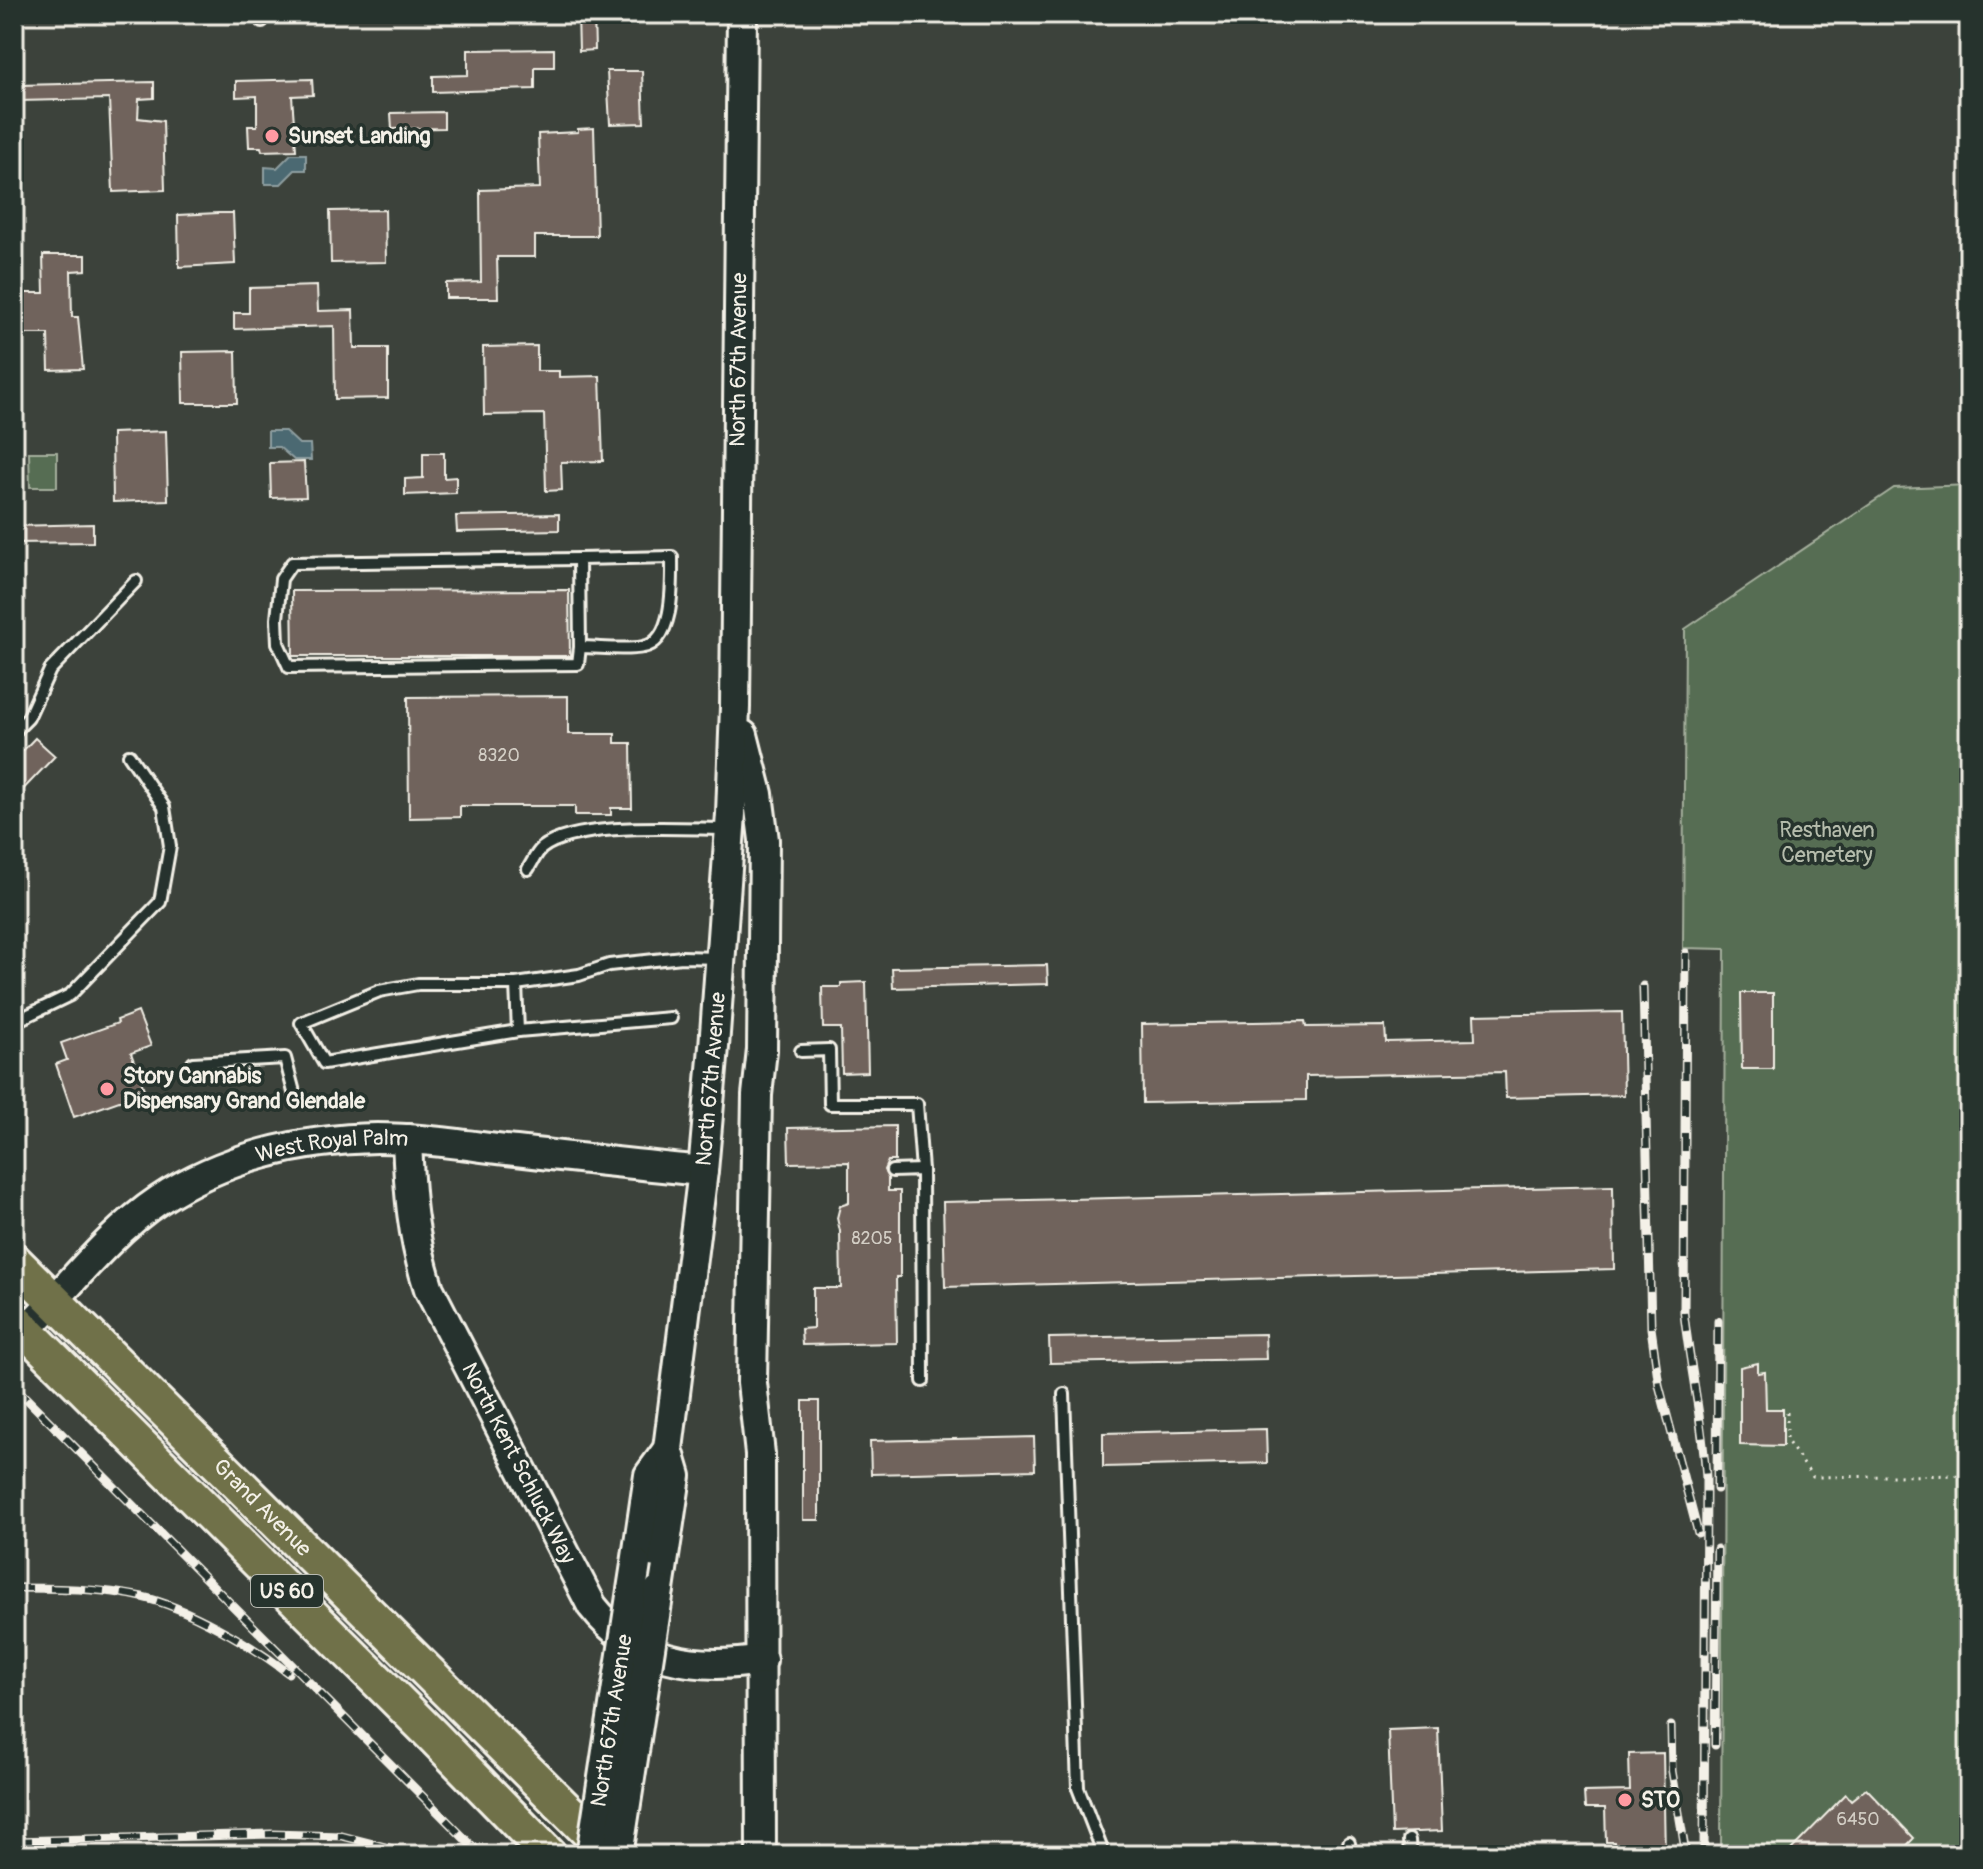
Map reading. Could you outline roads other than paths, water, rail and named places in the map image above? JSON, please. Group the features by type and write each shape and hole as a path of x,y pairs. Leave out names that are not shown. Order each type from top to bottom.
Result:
{"highway":[{"name":"Grand Avenue","path":"14,1261 615,1855"},
{"name":"Grand Avenue","path":"20,1325 549,1855"}],"main road":[{"name":"North 67th Avenue","path":"615,1855 676,1476 668,1449 703,1171 730,829 735,707 742,14"},
{"name":"North 67th Avenue","path":"735,707 758,794 764,840 762,1050 757,1095 752,1383 760,1454 761,1855"},
{"name":"West Royal Palm","path":"20,1325 54,1301 96,1255 158,1201 199,1176 238,1161 294,1147 342,1140 407,1139 703,1171"},
{"name":"North Kent Schluck Way","path":"407,1139 410,1209 429,1289 592,1606 609,1627 650,1653 708,1664 762,1660"},
{"name":"North 67th Avenue","path":"591,1855 649,1475 668,1449"}],"lane":[{"path":"579,559 578,664 289,667 278,643 277,619 281,579 292,563 672,557 673,604 656,641 646,647 580,647"},
{"path":"14,732 28,718 50,670 136,581"},
{"path":"14,1022 70,995 160,902 170,846 164,807 129,755"},
{"path":"528,869 541,849 568,836 635,827 730,829"},
{"path":"671,1018 518,1031 324,1063 301,1023 379,991 418,984 516,984 579,975 609,965 682,957 721,958"},
{"path":"516,984 518,1031"},
{"path":"801,1051 829,1050 830,1104 917,1104 922,1170 923,1381"},
{"path":"193,1063 285,1058 295,1096"},
{"path":"892,1171 922,1170"},
{"path":"1064,1394 1078,1788 1104,1855"},
{"path":"1409,1840 1410,1855"}],"water":[{"path":"291,154 306,154 306,170 295,170 281,184 265,184 265,167 277,168"},
{"path":"268,431 285,431 299,444 310,444 311,460 294,460 279,447 268,447"}],"railway":[{"path":"1686,953 1684,1313 1706,1478 1704,1855"},
{"path":"1643,986 1651,1328 1659,1385 1698,1533"},
{"path":"1717,1489 1718,1321"},
{"path":"14,1386 481,1855"},
{"path":"1715,1745 1717,1549"},
{"path":"14,1588 94,1590 160,1602 218,1628 288,1673"},
{"path":"1671,1726 1672,1771 1686,1855"},
{"path":"14,1841 271,1834 342,1836 417,1855"}],"place":[{"name":"Sunset Landing","path":"272,136"},
{"name":"Story Cannabis Dispensary Grand Glendale","path":"107,1089"},
{"name":"STO","path":"1625,1800"}],"park label":[{"name":"Resthaven Cemetery","path":"1827,842"}]}
